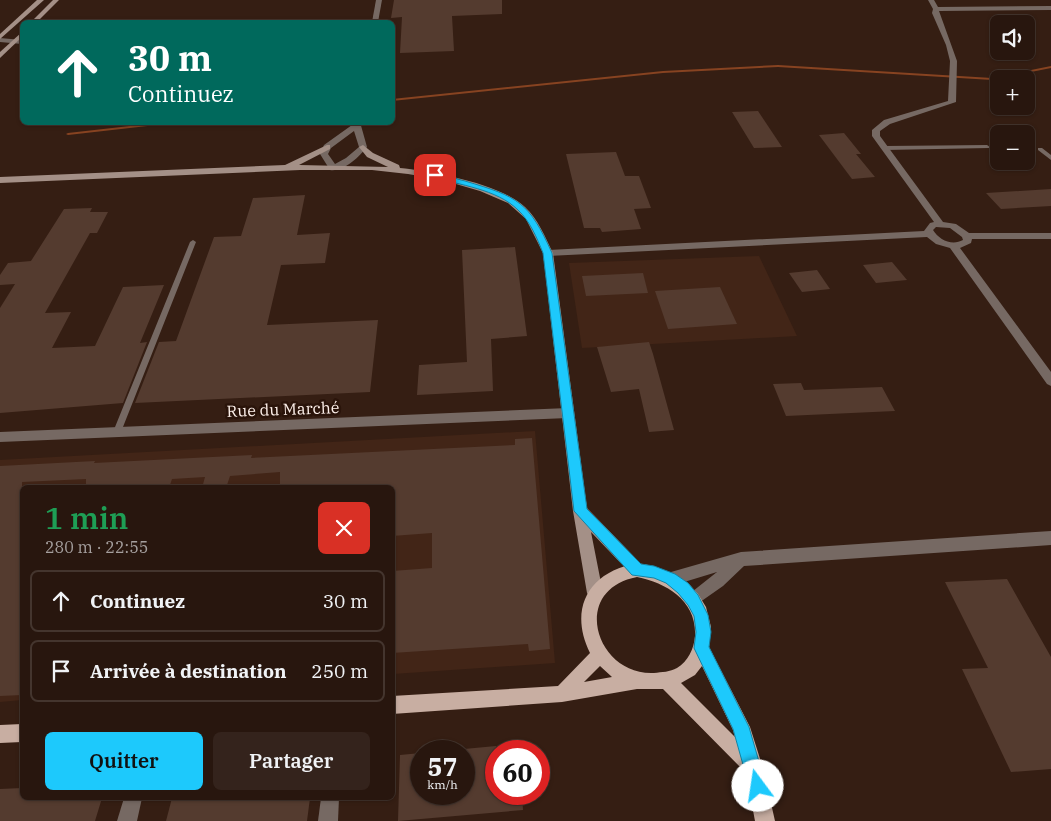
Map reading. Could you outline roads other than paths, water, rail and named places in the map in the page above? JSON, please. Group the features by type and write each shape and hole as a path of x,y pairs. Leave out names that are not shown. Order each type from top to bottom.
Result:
{"main road":[{"path":"395,705 562,694 637,681 667,681 682,674 694,663 701,648 704,632 701,615 693,600 683,588 670,579 654,572 637,570 621,574 606,581 595,593 589,608 588,623 591,640 599,656 616,671 637,681"},
{"path":"701,648 741,727 754,768 765,821"},
{"path":"562,694 581,672 599,656"},
{"path":"667,681 754,768"},
{"path":"0,734 20,733"}],"street":[{"path":"0,39 41,0"},
{"path":"36,20 56,0"},
{"path":"375,20 380,0"},
{"path":"931,0 936,9 935,13 950,43 954,78 950,90 952,102 881,125 876,130 876,136 940,224"},
{"path":"936,9 1051,8"},
{"path":"0,56 20,36"},
{"path":"0,39 20,42"},
{"path":"284,169 328,147 355,125"},
{"path":"356,125 363,147 370,155 400,170"},
{"path":"328,147 324,154 333,168"},
{"path":"333,168 345,164 356,156 363,147"},
{"path":"0,180 284,169 400,170 435,175 499,194 521,208 536,227 548,253 580,511 595,593"},
{"path":"929,234 930,228 940,224 953,226 967,236 1051,236"},
{"path":"548,253 929,234 939,242 953,246 964,244 968,241 967,236"},
{"path":"953,246 1051,381"},
{"name":"Rue du Marché","path":"0,437 568,413"},
{"path":"580,511 637,570"},
{"path":"670,579 712,566 741,560 1051,538"},
{"path":"693,600 741,560"},
{"path":"127,821 133,800"},
{"path":"328,821 330,800"}],"lane":[{"path":"885,148 987,147"},
{"path":"1040,149 1051,158"},
{"path":"117,432 193,242"}],"waterway":[{"path":"395,100 663,72 778,66 992,79 1051,67"},
{"path":"68,134 153,125"}]}
